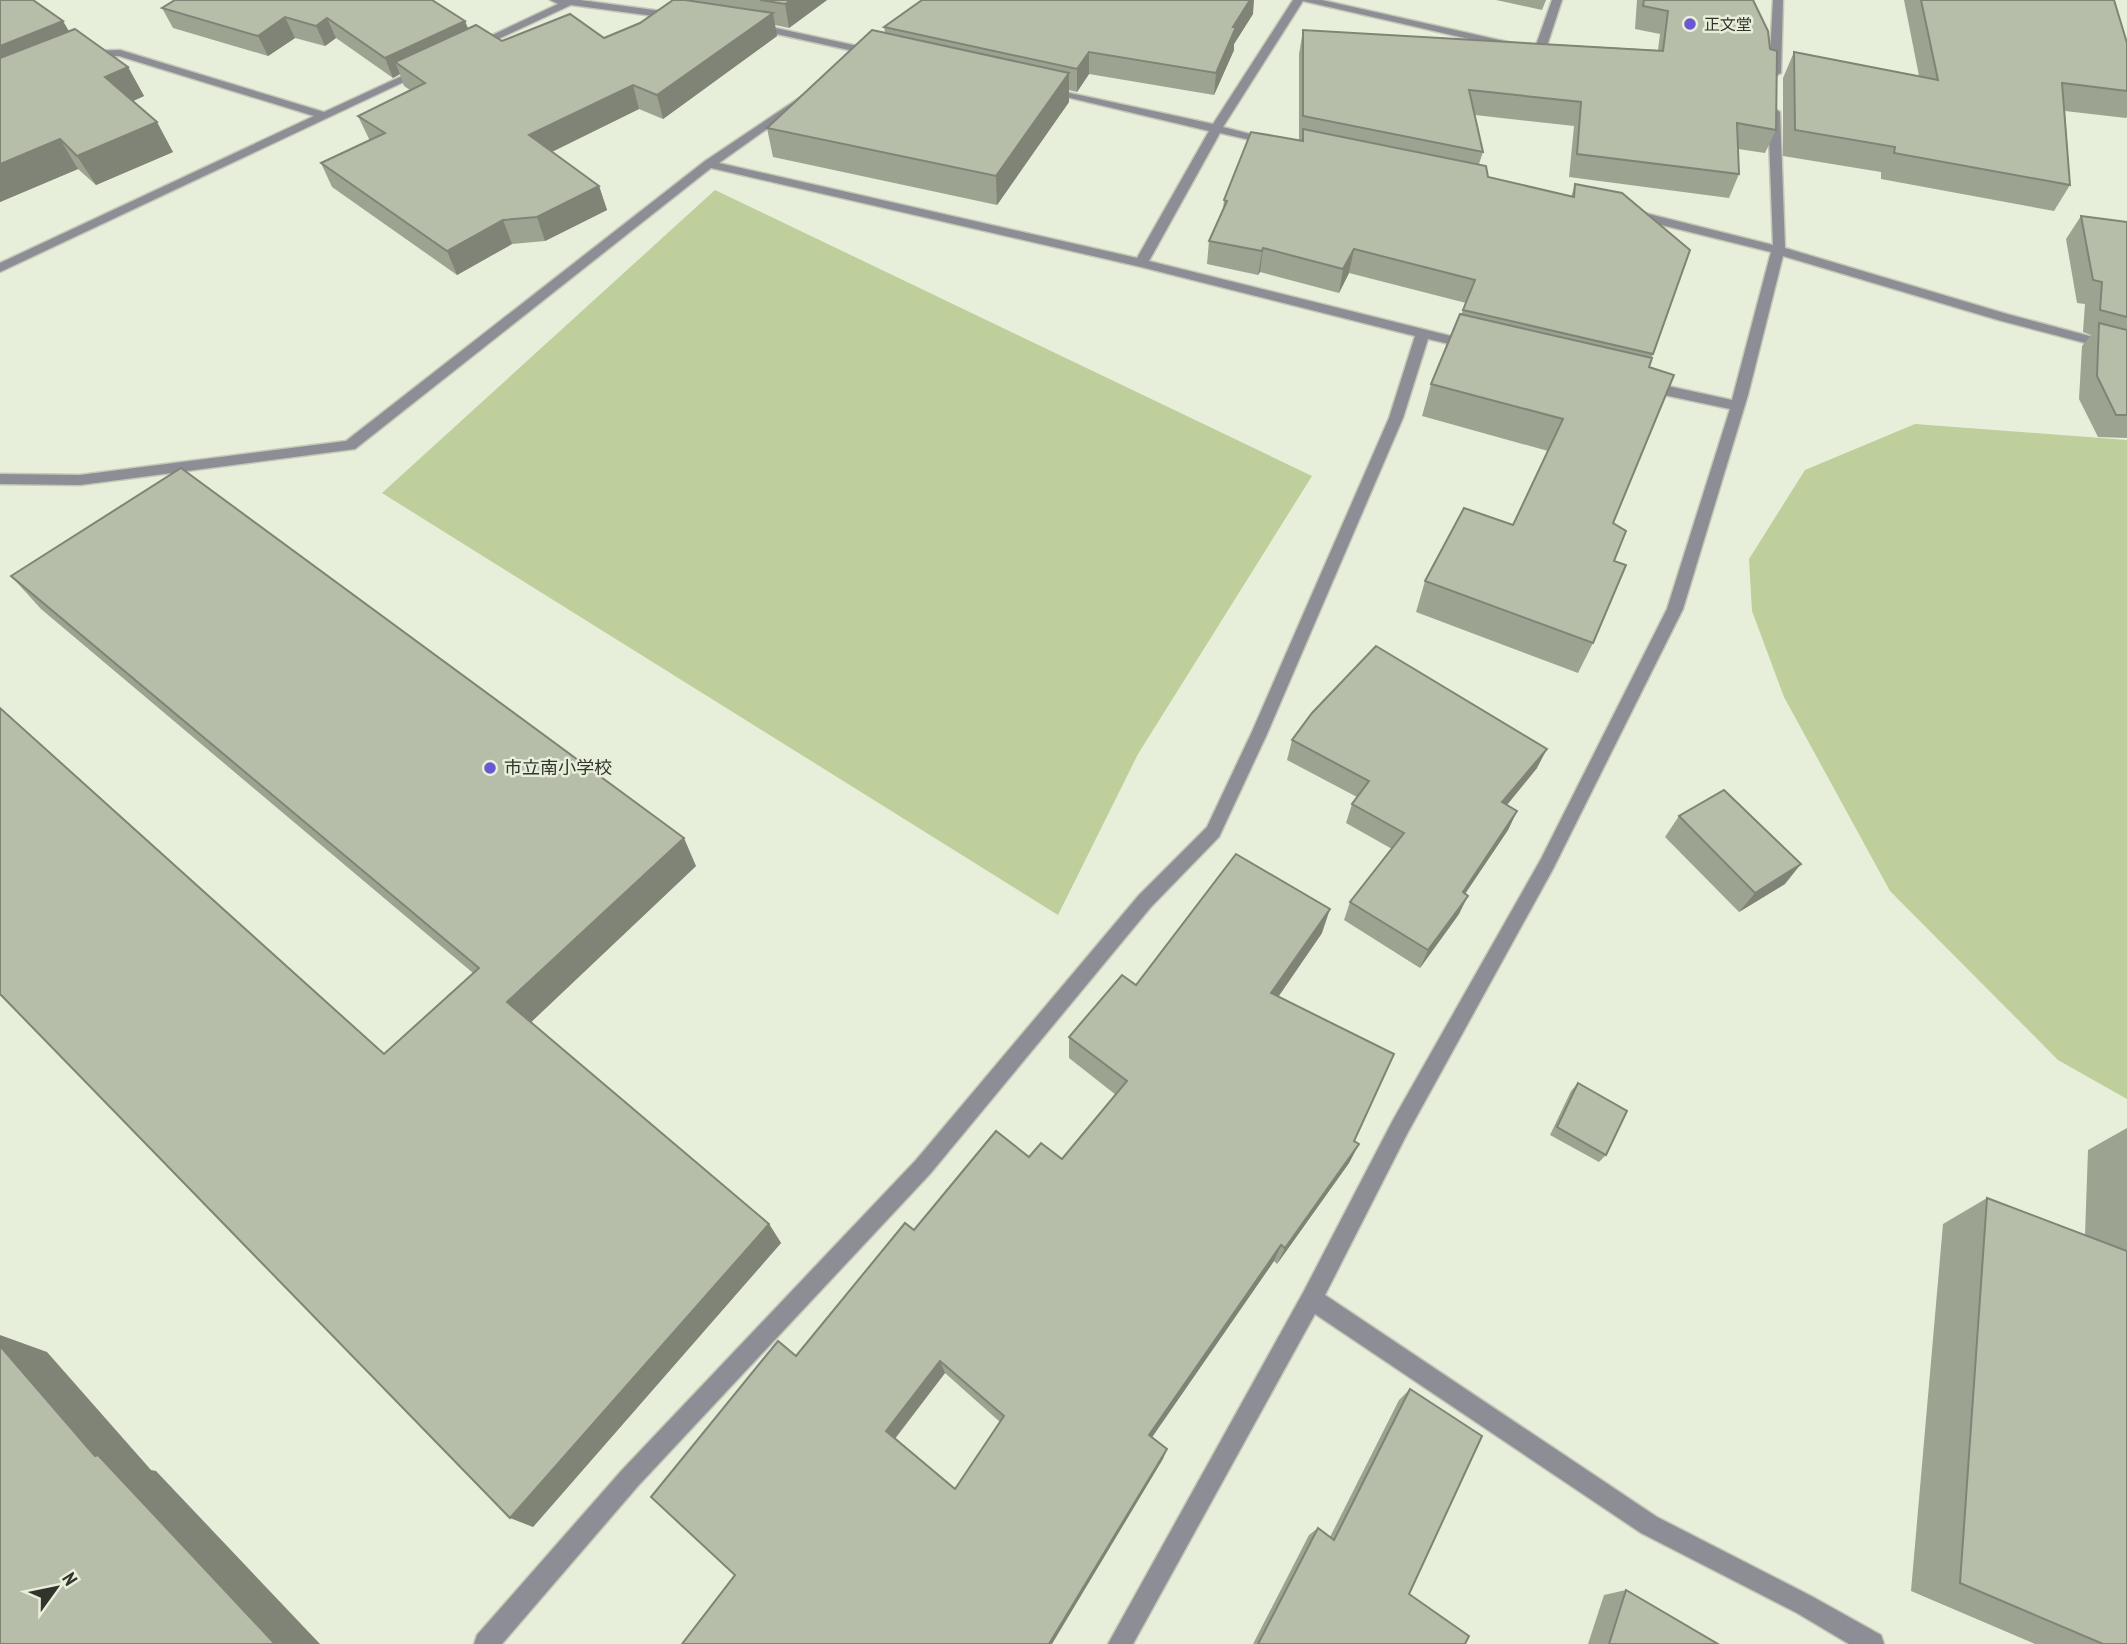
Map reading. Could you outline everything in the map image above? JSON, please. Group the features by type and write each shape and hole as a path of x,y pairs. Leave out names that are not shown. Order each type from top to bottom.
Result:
{"street":[{"path":"1141,263 1216,129 1298,0"},
{"path":"1308,0 1539,52 1557,0"},
{"path":"458,54 565,1 686,18"},
{"path":"1120,1644 1312,1299 1399,1128 1547,864 1675,609 1737,406 1777,249 1773,133 1774,1"},
{"path":"739,24 879,50 860,59"},
{"path":"78,38 100,53"},
{"path":"75,58 88,53 120,53 325,116"},
{"path":"0,268 434,65"},
{"path":"1031,87 1283,143"},
{"path":"0,479 80,480 350,445 709,163 817,89"},
{"path":"709,163 1141,263 1490,349"},
{"path":"1619,211 1777,249 2039,329 2127,350"},
{"path":"486,1644 630,1478 923,1167 1145,901 1213,832 1259,734 1395,418 1423,333"},
{"path":"1634,383 1737,406"},
{"path":"1312,1299 1649,1525 1805,1605 1872,1644"}],"green space":[{"path":"715,190 1312,476 1138,754 1058,915 382,493"},
{"path":"1915,424 2127,440 2127,1099 2058,1060 1890,891 1784,697 1752,611 1749,559 1805,470"}],"building":[{"path":"0,0 33,0 63,21 0,46"},
{"path":"175,0 432,0 465,21 385,58 327,18 316,26 285,17 258,36 162,8"},
{"path":"673,0 773,13 657,95 633,85 529,135 599,186 537,217 503,220 447,251 321,163 385,133 358,116 425,83 395,62 476,25 502,41 570,14 604,38 640,23"},
{"path":"760,0 791,0 785,4"},
{"path":"922,0 1250,0 1233,27 1236,27 1216,73 1089,52 1077,69 884,27"},
{"path":"1644,0 1753,0 1768,31 1770,49 1777,51 1776,130 1737,123 1739,174 1577,154 1581,102 1469,90 1483,152 1303,116 1303,30 1663,51 1668,11 1643,6"},
{"path":"1921,0 2114,0 2127,43 2127,91 2062,83 2070,185 1894,153 1895,147 1795,130 1794,52 1938,80"},
{"path":"75,29 128,67 105,77 157,122 77,156 60,139 0,164 0,58"},
{"path":"872,30 1069,73 996,176 767,128"},
{"path":"1303,129 1486,166 1488,177 1574,197 1575,184 1622,193 1690,250 1653,354 1463,310 1475,280 1354,249 1343,269 1263,248 1262,251 1209,241 1227,201 1224,200 1251,132 1303,141"},
{"path":"2081,216 2127,222 2127,317 2100,310 2102,282 2093,280"},
{"path":"1460,314 1652,358 1649,367 1674,375 1613,523 1626,531 1614,561 1626,565 1593,643 1425,581 1464,508 1513,525 1563,419 1431,384"},
{"path":"2099,323 2127,330 2127,415 2116,415 2097,376"},
{"path":"181,468 684,838 507,1002 769,1224 510,1518 0,994 0,708 384,1054 479,968 11,576"},
{"path":"1376,646 1547,749 1502,802 1517,811 1463,892 1468,896 1428,950 1350,902 1404,833 1352,804 1369,781 1292,740 1312,713"},
{"path":"1724,790 1801,864 1755,893 1679,816"},
{"path":"1236,854 1330,909 1271,993 1394,1054 1354,1141 1359,1144 1285,1248 1281,1245 1149,1435 1167,1449 1049,1644 682,1644 735,1575 651,1497 778,1341 796,1356 905,1223 914,1230 996,1131 1029,1157 1041,1143 1062,1159 1127,1081 1069,1037 1122,975 1136,985","holes":["940,1361 1004,1416 955,1489 886,1431"]},
{"path":"1578,1083 1627,1111 1606,1155 1557,1127"},
{"path":"1987,1198 2127,1251 2127,1644 2103,1644 1960,1583"},
{"path":"0,1346 95,1456 98,1455 275,1644 0,1644"},
{"path":"1410,1389 1482,1436 1409,1594 1469,1636 1465,1644 1258,1644 1318,1528 1334,1540"},
{"path":"1626,1590 1718,1644 1609,1644"}],"place":[{"name":"正文堂","path":"1690,24"},
{"name":"市立南小学校","path":"490,768"}]}
